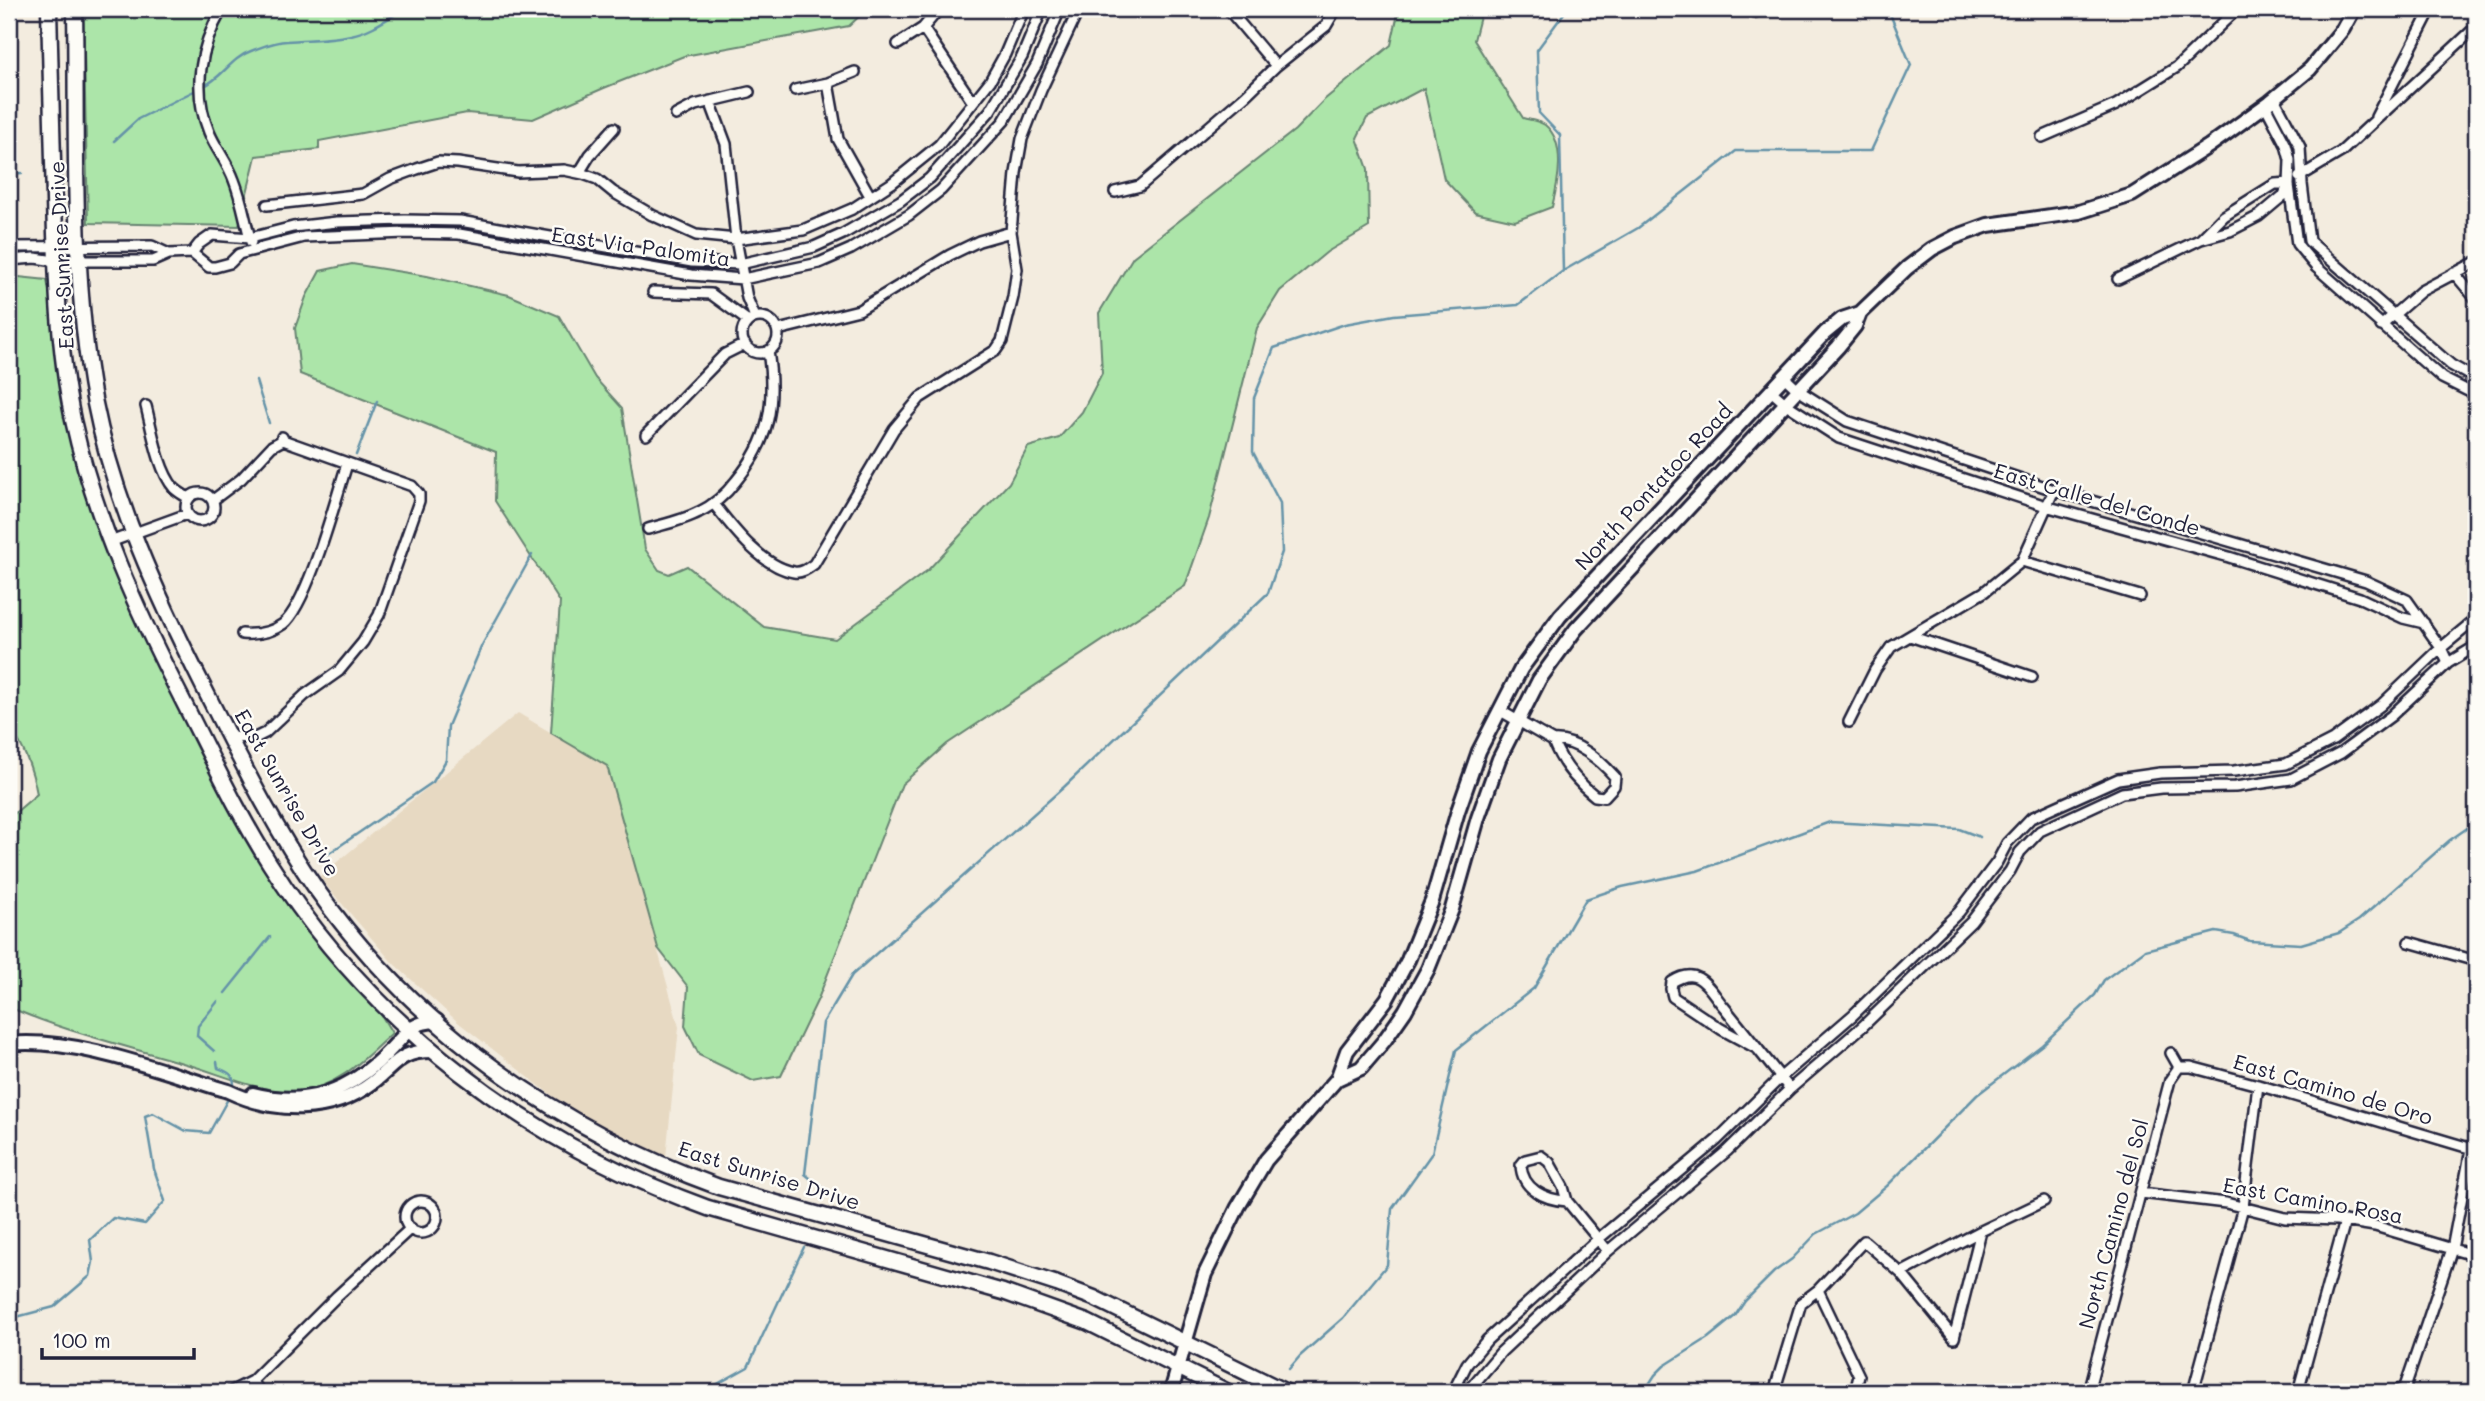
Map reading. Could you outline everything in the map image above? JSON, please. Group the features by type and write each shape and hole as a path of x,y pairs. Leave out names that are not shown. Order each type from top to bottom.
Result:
{"main road":[{"name":"East Sunrise Drive","path":"49,9 58,324 73,419 86,471 124,580 238,809 270,865 327,942 362,983 432,1051 486,1094 560,1141 667,1194 745,1220 1003,1292 1087,1322 1227,1392"},
{"name":"East Sunrise Drive","path":"75,9 81,300 94,400 110,471 132,534 162,605 259,796 318,891 377,962 474,1053 539,1100 604,1137 678,1172 755,1198 989,1262 1057,1284 1094,1298 1286,1392"},
{"path":"238,809 259,796"},
{"path":"667,1194 678,1172"}],"street":[{"path":"222,9 208,34 200,63 204,116 209,132 233,177 242,202 253,251"},
{"path":"898,44 923,28 939,9"},
{"path":"267,205 363,194 390,179 438,162 517,172 564,170 579,173 597,179 613,192 673,226 696,235 736,239 803,230 852,209 892,183 939,145 995,72 1024,9"},
{"name":"East Via Palomita","path":"192,253 212,235 250,238 293,227 337,222 460,221 692,262 740,264 814,247 900,201 930,178 990,111 1022,57 1042,9"},
{"name":"East Via Palomita","path":"9,247 80,261 153,261 169,254 192,253 209,267 215,267 230,263 239,254 304,237 459,234 691,275 743,279 819,263 851,249 909,215 941,190 1004,121 1037,64 1060,9"},
{"path":"714,504 747,545 792,572 804,575 814,564 894,429 920,398 996,350 1002,341 1017,269 1011,232 1022,139 1041,90 1079,9"},
{"path":"1228,9 1276,66"},
{"path":"1115,192 1140,186 1276,66 1287,60 1326,26 1336,9"},
{"path":"2042,137 2116,105 2177,67 2237,9"},
{"name":"North Pontatoc Road","path":"1336,1079 1361,1068 1369,1059 1405,1011 1428,969 1452,909 1478,818 1499,760 1539,680 1576,629 1786,404 1855,326 1860,313 1907,268 1944,243 1988,225 2079,212 2132,195 2209,146 2310,69 2343,29 2354,9"},
{"path":"2372,125 2431,9"},
{"path":"2201,239 2224,216 2275,184 2289,183 2341,152 2476,27"},
{"path":"923,28 972,101"},
{"path":"795,89 828,83 855,72"},
{"path":"828,83 838,139 870,196"},
{"path":"676,115 710,101 749,92"},
{"path":"710,101 726,144 736,239 751,319"},
{"path":"2270,102 2300,147 2309,241 2451,365 2476,379"},
{"path":"2270,102 2290,160 2289,183 2297,244 2316,267 2442,378 2476,395"},
{"path":"579,173 590,155 614,128"},
{"path":"2118,279 2201,239 2230,231 2259,216 2284,195 2289,183"},
{"path":"778,330 859,310 950,255 979,241 1011,232"},
{"name":"East Via Palomita","path":"9,260 42,258 79,246 152,246 169,254"},
{"path":"2381,326 2421,291 2476,262"},
{"path":"2454,273 2476,299"},
{"path":"653,292 711,294 751,319"},
{"name":"North Pontatoc Road","path":"1171,1392 1205,1274 1238,1207 1266,1160 1336,1079 1346,1051 1387,999 1408,960 1432,901 1459,806 1479,751 1521,669 1560,616 1783,376 1833,326 1842,319 1860,313"},
{"path":"760,317 771,320 778,330 776,344 768,351 752,351 745,344 742,332 751,319 760,317"},
{"path":"646,435 725,354 745,344"},
{"path":"648,528 698,513 714,504 748,467 760,446 768,423 772,380 768,351"},
{"name":"East Calle del Conde","path":"1783,376 1798,390 1847,421 2054,490 2366,581 2407,600 2441,648 2448,663"},
{"name":"East Calle del Conde","path":"1770,390 1786,404 1839,438 2049,507 2230,557 2360,598 2403,618 2424,623"},
{"path":"146,406 168,476 174,488 188,498"},
{"path":"213,500 241,479 282,437 347,464 412,486 419,494 417,509 379,615 363,642 339,671 305,695 265,733 254,738 229,737"},
{"path":"242,634 267,632 285,623 296,608 306,588 347,464"},
{"path":"1849,722 1875,670 1891,647 1984,592 2022,561 2049,507 2054,490"},
{"path":"201,492 213,500 214,510 209,518 194,520 187,514 185,506 188,498 201,492"},
{"path":"110,542 187,514"},
{"path":"2230,557 2234,542"},
{"path":"2022,561 2140,596"},
{"path":"1457,1392 1457,1384 1467,1364 1487,1340 1597,1240 1717,1140 1781,1077 1853,1015 1959,912 1997,862 2007,843 2031,818 2118,779 2160,773 2234,771 2286,764 2333,740 2381,705 2476,619"},
{"path":"1910,636 2032,677"},
{"path":"1466,1392 1501,1352 1608,1251 1727,1152 1790,1089 1863,1026 1971,922 2010,871 2020,852 2040,831 2122,793 2161,788 2235,787 2291,779 2352,746 2391,716 2448,663 2476,646"},
{"path":"1499,710 1553,741 1562,740 1604,764 1615,777 1614,786 1604,797 1595,796 1560,757 1553,741"},
{"path":"2409,942 2476,961"},
{"path":"1758,1049 1721,1029 1673,997 1672,982 1690,975 1703,981 1781,1077 1790,1089"},
{"path":"228,1091 245,1091 277,1098 327,1094 360,1077 390,1051 408,1030 423,1022 437,1021"},
{"path":"9,1044 40,1043 77,1048 228,1091 246,1100 268,1106 297,1108 335,1102 370,1084 405,1055 413,1051 432,1051"},
{"path":"2171,1053 2179,1067"},
{"name":"East Camino de Oro","path":"2179,1067 2197,1068 2258,1085 2473,1149"},
{"name":"North Camino del Sol","path":"2088,1392 2170,1080 2179,1067"},
{"path":"2193,1392 2243,1207 2258,1085"},
{"path":"2395,1392 2404,1387 2452,1249 2473,1149"},
{"path":"1567,1201 1545,1195 1527,1185 1521,1173 1521,1165 1525,1160 1542,1156 1549,1162 1563,1187 1567,1201 1608,1251"},
{"name":"East Camino Rosa","path":"2141,1194 2227,1203 2285,1218 2344,1221 2375,1226 2476,1256"},
{"path":"1901,1273 2044,1201"},
{"path":"2298,1392 2344,1221"},
{"path":"230,1392 252,1381 337,1296 411,1228"},
{"path":"1774,1392 1801,1303 1818,1290 1864,1241 1901,1273 1954,1338 1981,1231"},
{"path":"1818,1290 1859,1376 1855,1392"},
{"path":"252,1381 260,1392"}],"shaded area":[{"path":"518,713 607,766 679,1027 666,1157 611,1131 559,1101 459,1023 392,962 319,877"}],"green space":[{"path":"83,9 867,9 849,26 684,56 533,119 467,113 319,141 319,149 256,156 239,226 88,223"},
{"path":"1399,9 1482,9 1474,40 1523,118 1545,125 1556,142 1559,164 1552,207 1515,221 1475,212 1444,179 1424,88 1367,118 1357,138 1368,169 1369,227 1327,252 1280,291 1257,328 1209,518 1185,586 947,744 902,784 818,999 781,1076 753,1081 699,1055 685,1026 688,987 658,948 607,766 551,733 560,602 495,501 496,452 300,374 295,328 306,297 320,271 352,264 427,276 509,295 559,316 595,378 622,408 645,549 659,570 669,574 687,566 764,627 835,639 928,570 1009,483 1028,447 1059,438 1082,412 1102,373 1099,313 1133,257 1295,130 1324,100 1391,45"},
{"path":"9,276 47,280 64,367 96,502 238,809 362,983 392,1033 350,1070 313,1089 285,1091 256,1086 74,1031 9,1007 9,818 37,794 27,758 9,725"}],"waterway":[{"path":"204,86 244,54 269,44 335,38 358,33 404,9"},
{"path":"826,1191 805,1174 823,1023 852,975 1064,787 1268,593 1282,552 1280,503 1253,452 1254,398 1274,348 1345,324 1394,315 1518,305 1563,271 1560,135 1539,113 1537,50 1567,9"},
{"path":"1563,271 1638,228 1736,151 1871,151 1911,65 1888,9"},
{"path":"114,141 138,119 198,89"},
{"path":"9,174 22,173"},
{"path":"256,381 269,423"},
{"path":"356,455 377,401"},
{"path":"325,856 433,782 446,760 448,726 482,645 532,555"},
{"path":"1289,1369 1343,1318 1387,1265 1392,1209 1432,1153 1456,1050 1534,988 1586,899 1622,887 1697,871 1830,822 1959,829 1980,837"},
{"path":"1644,1392 1664,1366 1708,1338 1735,1316 1745,1301 1816,1234 1855,1213 1887,1186 1977,1095 2042,1045 2095,995 2104,980 2145,950 2216,932 2250,941 2301,944 2339,933 2359,920 2450,840 2476,822"},
{"path":"225,993 270,937"},
{"path":"214,1051 197,1036 198,1026 218,1001"},
{"path":"217,1062 218,1068 232,1076 234,1085"},
{"path":"9,1319 54,1307 90,1276 93,1262 90,1240 113,1218 145,1224 165,1201 154,1169 145,1116 153,1113 186,1131 209,1133 229,1097"},
{"path":"703,1392 748,1367 804,1247"}]}
